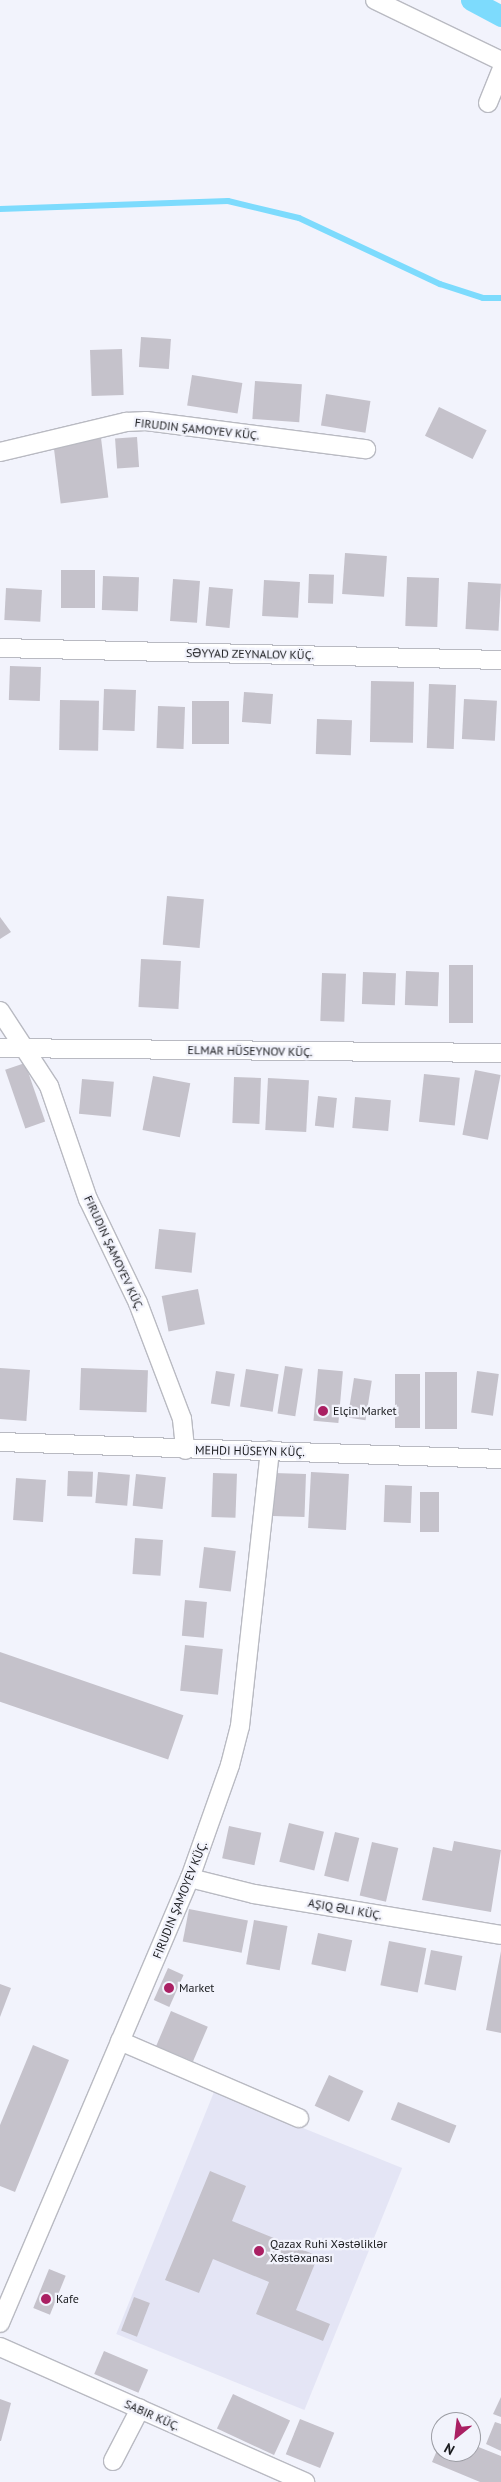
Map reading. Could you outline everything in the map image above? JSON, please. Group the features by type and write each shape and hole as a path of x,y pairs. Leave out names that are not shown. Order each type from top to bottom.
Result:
{"street":[{"path":"375,0 501,61"},
{"path":"488,103 501,70"},
{"name":"FIRUDIN ŞAMOYEV KÜÇ.","path":"0,452 126,422 146,421 366,449"},
{"name":"SƏYYAD ZEYNALOV KÜÇ.","path":"0,648 501,660"},
{"name":"FIRUDIN ŞAMOYEV KÜÇ.","path":"0,1011 28,1048 49,1086 88,1199 151,1335 182,1418 185,1450"},
{"name":"ELMAR HÜSEYNOV KÜÇ.","path":"0,1048 501,1053"},
{"name":"MEHDI HÜSEYN KÜÇ.","path":"0,1442 185,1450 501,1458"},
{"name":"FIRUDIN ŞAMOYEV KÜÇ.","path":"0,2324 190,1878 240,1726 270,1451"},
{"path":"190,1878 223,1888 501,1935"},
{"path":"120,2041 300,2118"},
{"name":"SABIR KÜÇ.","path":"0,2347 305,2482"},
{"path":"113,2461 140,2410"}],"shaded area":[{"name":"Qazax Ruhi Xəstəliklər Xəstəxanası","path":"214,2092 402,2168 304,2410 116,2334"}],"building":[{"path":"141,337 171,339 169,369 139,367"},
{"path":"122,349 124,395 92,396 90,350"},
{"path":"192,375 242,383 238,414 187,406"},
{"path":"255,381 302,384 299,422 252,419"},
{"path":"326,394 370,401 365,433 321,426"},
{"path":"439,407 487,430 473,459 425,436"},
{"path":"137,437 139,467 117,468 115,439"},
{"path":"101,438 108,498 61,503 53,444"},
{"path":"345,553 387,556 384,597 342,594"},
{"path":"61,570 95,570 95,608 61,608"},
{"path":"309,574 334,575 333,604 308,603"},
{"path":"103,576 139,577 138,611 102,610"},
{"path":"407,577 439,578 437,627 405,626"},
{"path":"173,579 200,581 197,623 170,621"},
{"path":"264,580 300,582 298,618 262,616"},
{"path":"468,582 501,584 498,631 466,629"},
{"path":"209,587 233,589 230,628 206,626"},
{"path":"6,588 42,590 40,622 4,620"},
{"path":"10,666 41,667 40,701 9,700"},
{"path":"371,681 414,682 413,743 370,742"},
{"path":"429,684 456,685 454,749 427,748"},
{"path":"104,689 136,690 135,731 103,730"},
{"path":"244,692 273,694 271,724 242,722"},
{"path":"464,699 497,701 495,741 462,739"},
{"path":"60,700 99,701 98,751 59,750"},
{"path":"192,701 229,701 229,744 192,744"},
{"path":"158,706 185,707 184,749 157,748"},
{"path":"317,719 352,720 351,755 316,754"},
{"path":"167,896 204,899 200,948 163,945"},
{"path":"0,917 11,932 0,939"},
{"path":"141,959 181,961 178,1009 138,1007"},
{"path":"449,965 473,965 473,1023 449,1023"},
{"path":"406,971 439,972 438,1006 405,1005"},
{"path":"363,972 396,973 395,1005 362,1004"},
{"path":"322,973 346,974 344,1022 320,1021"},
{"path":"25,1063 45,1122 25,1128 5,1070"},
{"path":"475,1070 501,1075 488,1140 462,1135"},
{"path":"424,1074 460,1078 455,1126 419,1122"},
{"path":"153,1076 190,1083 180,1137 143,1130"},
{"path":"234,1077 261,1078 259,1124 232,1123"},
{"path":"268,1078 309,1080 306,1132 265,1130"},
{"path":"82,1079 114,1082 111,1117 79,1114"},
{"path":"318,1096 337,1098 334,1128 315,1126"},
{"path":"355,1097 391,1100 388,1131 352,1128"},
{"path":"159,1229 196,1233 192,1273 155,1269"},
{"path":"198,1289 205,1324 169,1331 162,1296"},
{"path":"285,1366 303,1369 295,1416 277,1413"},
{"path":"0,1368 30,1370 26,1421 0,1419"},
{"path":"81,1368 148,1370 146,1412 80,1410"},
{"path":"246,1369 279,1374 273,1412 240,1407"},
{"path":"318,1369 343,1371 338,1423 313,1421"},
{"path":"216,1371 235,1374 230,1407 211,1404"},
{"path":"477,1371 499,1374 493,1416 471,1413"},
{"path":"425,1372 457,1372 457,1429 425,1429"},
{"path":"395,1374 420,1374 420,1428 395,1428"},
{"path":"354,1378 372,1381 366,1420 348,1418"},
{"path":"68,1471 93,1472 92,1497 67,1496"},
{"path":"98,1472 130,1475 127,1506 95,1503"},
{"path":"311,1472 349,1474 346,1530 308,1528"},
{"path":"213,1473 237,1474 235,1518 211,1517"},
{"path":"274,1473 306,1474 304,1517 272,1516"},
{"path":"136,1474 166,1477 162,1509 133,1506"},
{"path":"16,1478 46,1480 43,1522 13,1520"},
{"path":"385,1485 412,1486 411,1523 384,1522"},
{"path":"420,1492 439,1492 439,1532 420,1532"},
{"path":"135,1538 163,1540 160,1576 132,1574"},
{"path":"204,1547 236,1551 231,1592 199,1588"},
{"path":"185,1600 207,1602 204,1638 182,1636"},
{"path":"185,1645 223,1649 218,1695 180,1691"},
{"path":"0,1652 183,1715 168,1760 0,1702"},
{"path":"289,1823 324,1832 314,1871 279,1862"},
{"path":"229,1826 261,1833 254,1865 222,1858"},
{"path":"335,1832 359,1838 348,1882 324,1876"},
{"path":"454,1841 501,1850 491,1912 422,1900 433,1847 452,1851"},
{"path":"372,1842 398,1848 386,1902 360,1896"},
{"path":"189,1909 248,1920 242,1953 183,1941"},
{"path":"254,1920 287,1926 280,1970 246,1964"},
{"path":"318,1933 352,1940 346,1972 311,1964"},
{"path":"389,1941 426,1948 418,1992 380,1985"},
{"path":"431,1950 462,1956 456,1990 424,1984"},
{"path":"501,1951 501,2033 486,2030"},
{"path":"168,1968 184,1975 169,2007 154,2000"},
{"path":"0,1984 11,1988 0,2017"},
{"path":"171,2011 208,2027 193,2062 156,2046"},
{"path":"33,2045 69,2060 15,2192 0,2186 0,2125"},
{"path":"329,2075 363,2091 349,2122 315,2106"},
{"path":"398,2102 456,2126 449,2143 391,2120"},
{"path":"210,2171 246,2186 232,2221 318,2256 296,2310 330,2324 323,2341 256,2314 269,2282 213,2259 199,2293 165,2280"},
{"path":"49,2269 66,2276 50,2315 33,2308"},
{"path":"134,2297 150,2303 137,2337 121,2331"},
{"path":"104,2351 148,2370 138,2393 94,2374"},
{"path":"233,2394 290,2421 274,2455 217,2428"},
{"path":"501,2397 501,2417 493,2414"},
{"path":"0,2399 11,2403 1,2441 0,2441"},
{"path":"300,2419 334,2433 320,2468 286,2454"},
{"path":"495,2422 501,2424 501,2451 486,2444"},
{"path":"481,2448 501,2456 501,2482 480,2482 432,2462 481,2462"}],"waterway":[{"path":"471,0 501,16"},
{"path":"0,209 228,201 299,218 440,284 483,298 501,298"}],"place":[{"name":"Elçin Market","path":"323,1411"},
{"name":"Market","path":"169,1988"},
{"name":"Qazax Ruhi Xəstəliklər Xəstəxanası","path":"259,2251"},
{"name":"Kafe","path":"46,2299"}]}
